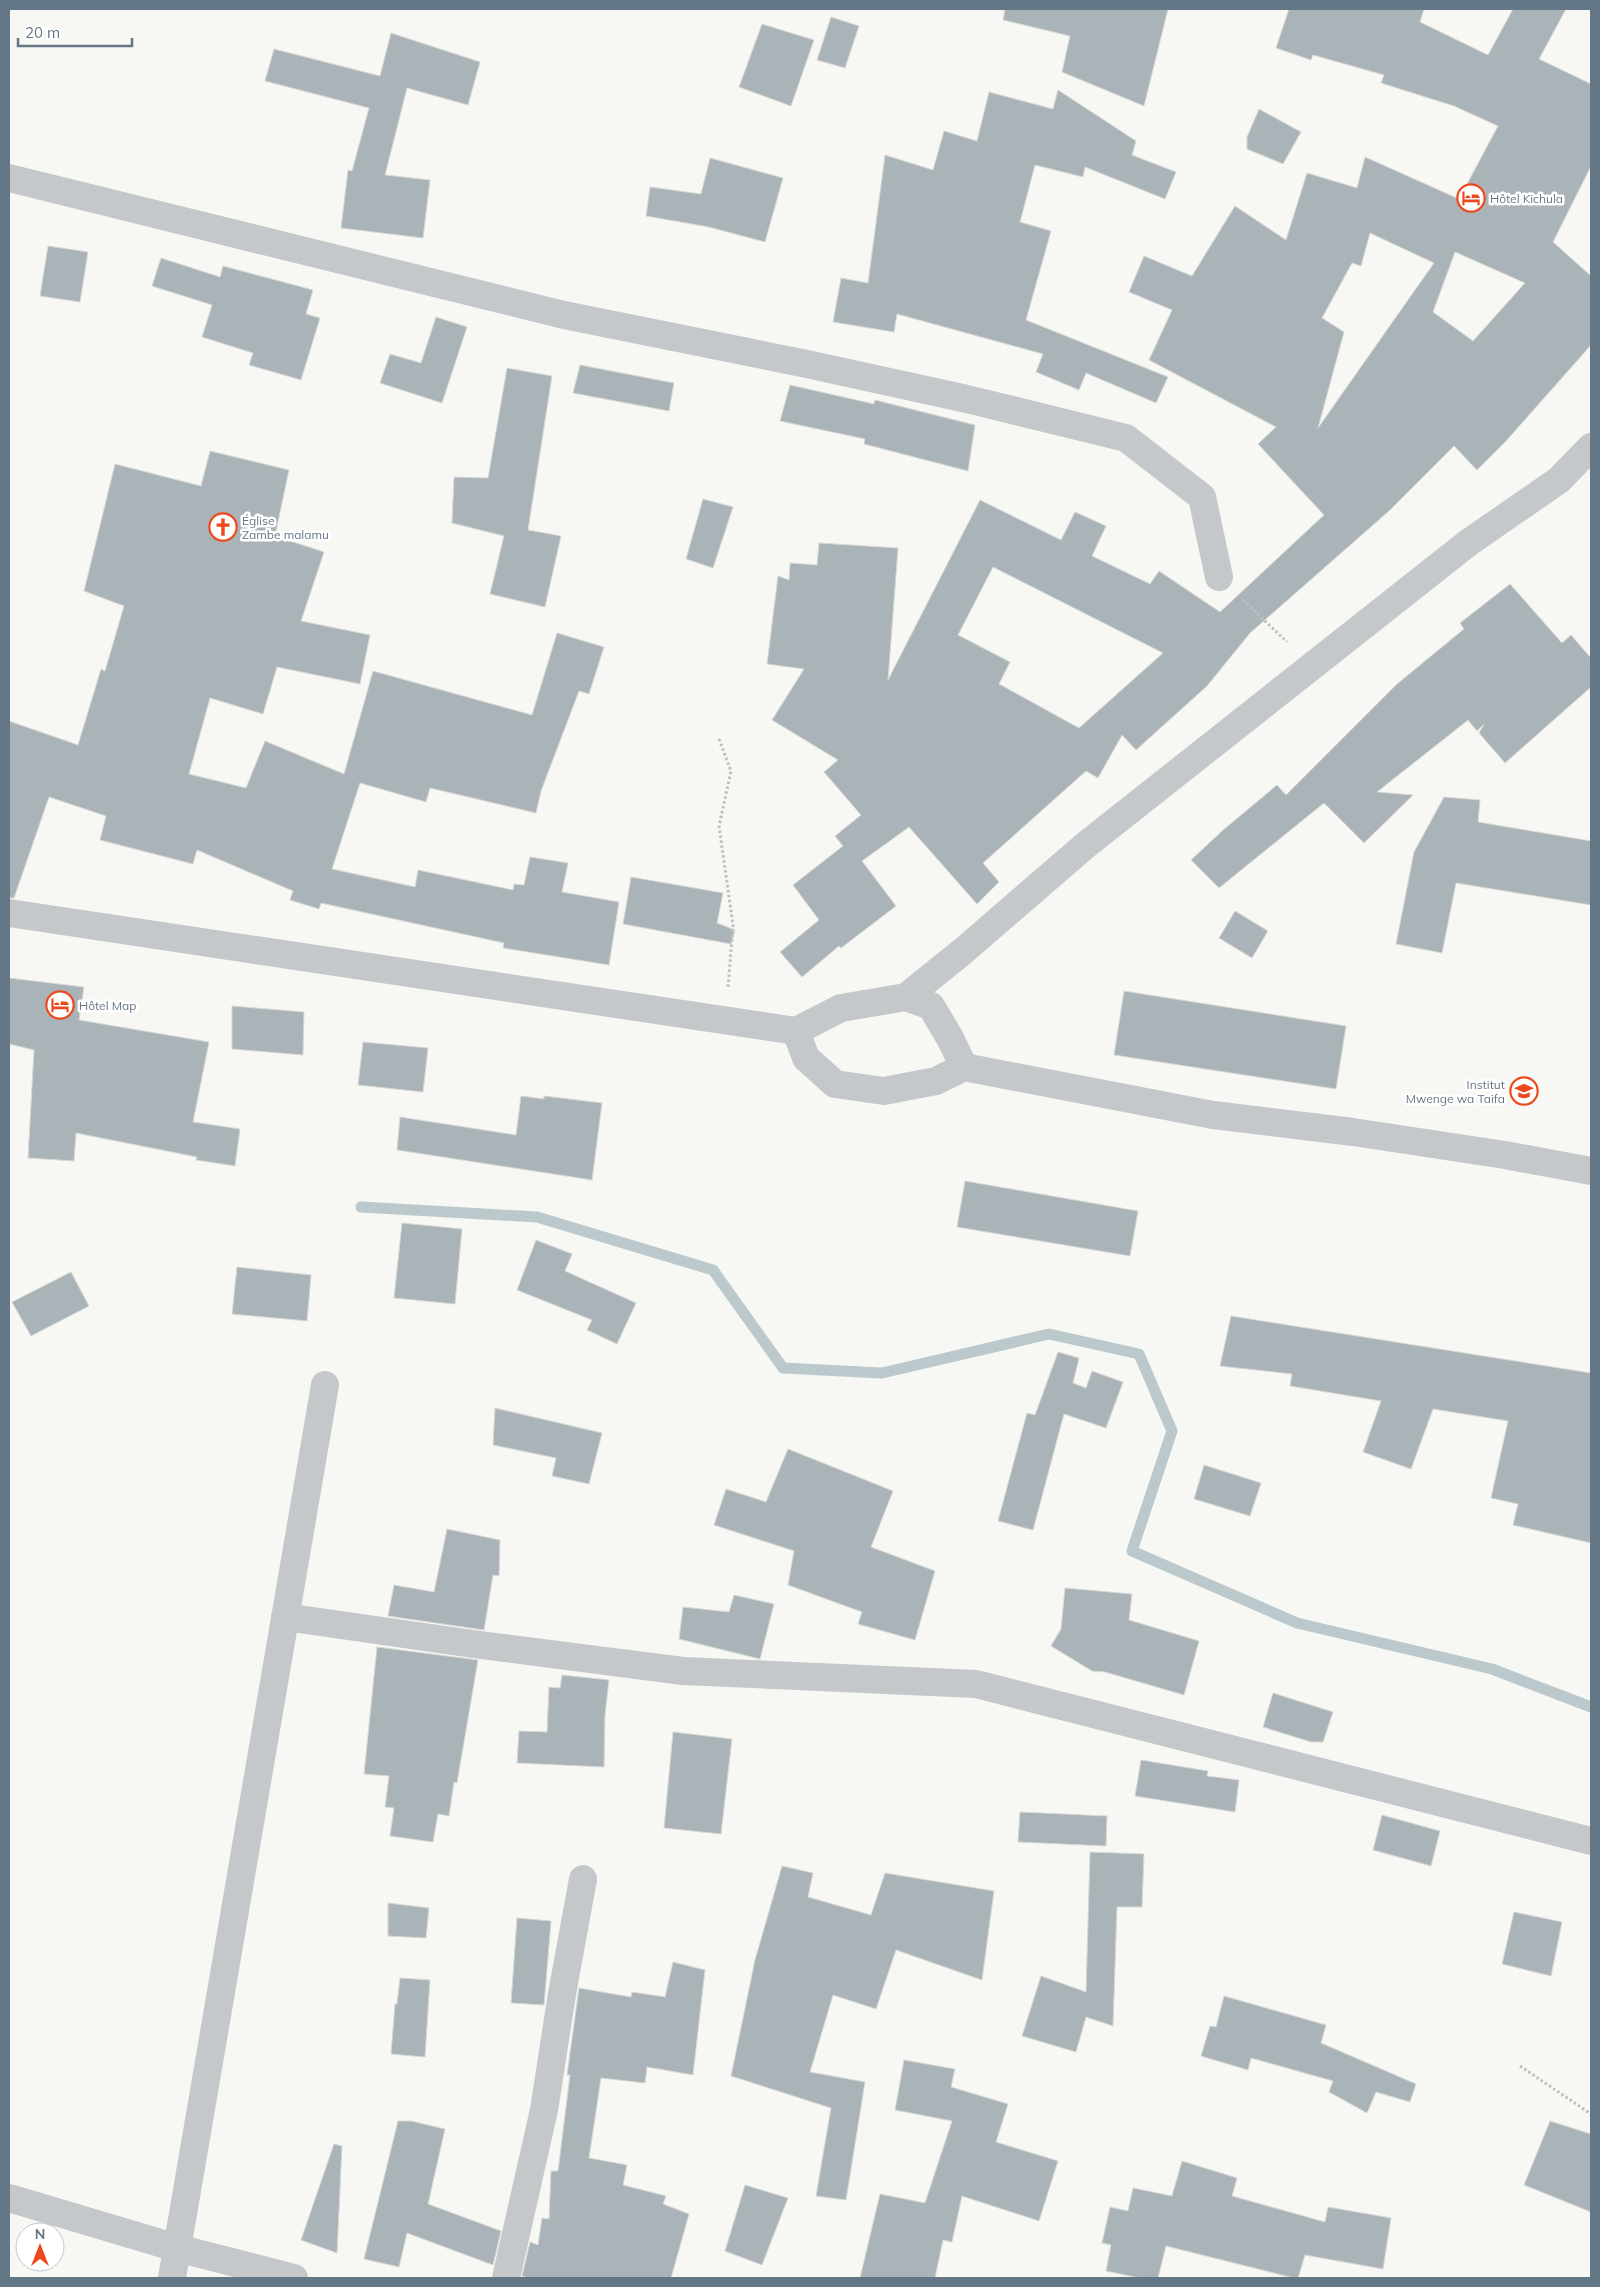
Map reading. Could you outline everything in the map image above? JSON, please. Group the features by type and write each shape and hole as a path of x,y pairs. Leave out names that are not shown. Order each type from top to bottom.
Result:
{"street":[{"path":"9,178 564,315 807,364 967,399 1126,438 1202,497 1219,577"},
{"path":"9,912 796,1031 841,1008 906,997 962,952 1087,844 1468,543 1559,480 1591,447"},
{"path":"906,997 931,1006 964,1067"},
{"path":"796,1031 806,1058 835,1084 884,1091 936,1081 964,1067 1213,1115 1353,1132 1506,1155 1591,1171"},
{"path":"172,2278 325,1386"},
{"path":"285,1617 683,1671 976,1684 1591,1841"},
{"path":"506,2278 544,2110 562,1994 583,1879"},
{"path":"9,2198 177,2248 294,2278"}],"path":[{"path":"1219,577 1313,666"},
{"path":"719,739 731,771 719,826 733,925 726,1021"},
{"path":"1520,2066 1591,2114"}],"building":[{"path":"1005,9 1168,9 1144,106 1062,72 1070,36 1003,20"},
{"path":"1289,9 1424,9 1420,22 1488,55 1513,9 1566,9 1539,59 1591,84 1591,166 1553,242 1591,276 1591,345 1506,441 1477,470 1454,446 1389,511 1250,633 1207,686 1136,750 1122,735 1098,778 1086,771 983,863 999,882 977,904 909,827 862,861 896,906 841,948 839,946 802,977 780,952 819,920 793,885 843,846 835,836 861,815 824,772 838,760 772,720 804,669 767,664 778,576 789,580 790,563 817,565 819,543 898,548 888,680 980,500 1061,540 1075,512 1106,526 1092,556 1150,584 1159,571 1220,612 1324,515 1258,444 1276,427 1149,360 1172,310 1129,292 1144,256 1192,276 1235,206 1286,240 1307,173 1357,188 1365,157 1459,199 1498,126 1454,106 1381,83 1384,75 1313,55 1311,60 1276,48","holes":["1370,233 1434,263 1318,428 1344,332 1322,318 1352,263 1361,266","1455,252 1525,283 1473,341 1433,312","993,567 1163,653 1079,728 999,684 1010,662 958,635"]},
{"path":"831,17 859,26 845,68 817,60"},
{"path":"762,24 814,40 791,106 739,87"},
{"path":"391,33 480,62 468,105 407,88 385,175 430,180 423,238 341,228 348,170 352,171 369,108 265,81 274,49 380,76"},
{"path":"1058,90 1136,141 1132,155 1176,172 1165,199 1085,167 1083,177 1035,165 1020,222 1051,231 1026,320 1168,377 1156,403 1086,373 1079,390 1036,372 1043,354 897,314 894,332 833,322 841,278 868,283 885,155 933,170 944,131 977,141 989,92 1053,109"},
{"path":"1259,109 1301,132 1283,164 1247,149 1247,137"},
{"path":"710,158 783,178 765,242 709,227 646,216 650,187 701,194"},
{"path":"48,246 88,252 80,302 40,296"},
{"path":"161,258 220,277 223,266 313,290 306,314 320,318 301,380 249,365 253,353 202,337 212,305 152,286"},
{"path":"436,317 467,327 442,403 380,383 390,354 421,363"},
{"path":"580,365 674,383 669,411 573,393"},
{"path":"507,368 552,376 528,530 561,536 545,607 490,594 504,536 452,523 454,477 488,478"},
{"path":"790,385 874,404 875,400 975,425 968,471 864,444 865,439 780,421"},
{"path":"210,451 289,470 275,536 324,552 301,621 370,635 360,684 277,667 263,714 210,698 189,774 246,788 265,741 344,774 373,671 532,715 557,633 604,647 589,694 579,691 541,791 536,813 430,788 426,802 360,783 332,869 415,887 418,870 513,890 514,884 524,885 530,857 568,863 562,892 619,902 609,965 503,948 504,943 321,903 319,909 290,900 293,891 197,850 193,864 100,840 106,816 49,797 14,898 9,898 9,721 78,745 101,669 105,671 124,606 84,591 115,464 201,486"},
{"path":"703,499 733,507 713,568 686,559"},
{"path":"1510,584 1562,643 1571,635 1591,658 1591,687 1505,763 1479,733 1484,724 1477,731 1468,720 1377,792 1413,795 1364,843 1324,803 1219,888 1191,860 1277,785 1286,795 1397,684 1464,629 1460,623"},
{"path":"1444,797 1480,800 1478,822 1591,841 1591,905 1456,883 1442,953 1396,944 1414,852"},
{"path":"631,877 723,893 717,923 735,930 731,944 623,924"},
{"path":"1235,911 1268,931 1252,958 1219,938"},
{"path":"9,978 84,987 79,1020 209,1042 193,1122 240,1129 235,1166 196,1160 197,1157 76,1133 74,1161 28,1158 34,1050 9,1044"},
{"path":"1124,991 1346,1026 1336,1089 1114,1055"},
{"path":"232,1006 304,1012 303,1055 232,1049"},
{"path":"363,1042 428,1048 423,1092 358,1085"},
{"path":"521,1096 544,1099 544,1096 602,1103 592,1180 397,1150 400,1117 516,1135"},
{"path":"965,1181 1138,1211 1130,1256 957,1227"},
{"path":"402,1223 462,1229 455,1304 394,1298"},
{"path":"536,1240 572,1254 565,1271 636,1303 617,1344 587,1330 592,1320 517,1290"},
{"path":"237,1267 311,1275 307,1321 232,1314"},
{"path":"71,1272 89,1306 31,1336 12,1302"},
{"path":"1231,1316 1591,1373 1591,1543 1513,1525 1518,1504 1491,1498 1508,1421 1433,1409 1411,1469 1363,1452 1381,1401 1290,1386 1292,1374 1220,1366"},
{"path":"1058,1352 1079,1358 1073,1383 1086,1388 1092,1371 1123,1382 1106,1428 1064,1414 1033,1530 998,1521 1027,1413 1035,1415"},
{"path":"495,1408 602,1433 589,1484 552,1476 556,1458 493,1445"},
{"path":"788,1449 893,1491 871,1547 935,1571 915,1640 858,1624 862,1612 788,1585 794,1551 714,1525 726,1489 766,1502"},
{"path":"1204,1465 1261,1483 1250,1516 1194,1499"},
{"path":"447,1529 500,1540 499,1576 493,1575 484,1630 388,1616 394,1585 434,1592"},
{"path":"1065,1588 1132,1594 1129,1620 1199,1641 1184,1695 1105,1672 1092,1671 1051,1646 1061,1629"},
{"path":"734,1595 774,1604 760,1659 679,1639 683,1607 729,1612"},
{"path":"377,1647 478,1660 457,1783 454,1782 449,1816 438,1814 433,1842 390,1836 394,1808 385,1807 389,1776 364,1774"},
{"path":"562,1675 609,1680 605,1715 604,1767 517,1763 519,1731 547,1732 549,1687 560,1688"},
{"path":"1273,1693 1333,1712 1323,1742 1311,1742 1263,1727"},
{"path":"673,1732 732,1739 721,1834 664,1828"},
{"path":"1141,1760 1208,1771 1207,1776 1239,1780 1235,1812 1135,1796"},
{"path":"1020,1812 1107,1816 1106,1846 1018,1842"},
{"path":"1382,1815 1440,1831 1431,1866 1373,1850"},
{"path":"1090,1852 1144,1854 1142,1907 1117,1907 1113,2026 1086,2017 1076,2052 1022,2036 1041,1976 1086,1992"},
{"path":"782,1866 813,1873 808,1897 871,1915 885,1873 994,1891 982,1980 896,1950 876,2009 833,1995 810,2072 865,2082 846,2200 816,2196 831,2108 731,2076 755,1960"},
{"path":"388,1903 429,1908 426,1938 388,1936"},
{"path":"1514,1912 1562,1922 1551,1976 1502,1964"},
{"path":"517,1918 551,1921 544,2005 511,2003"},
{"path":"673,1962 705,1970 693,2075 647,2067 645,2083 601,2078 589,2158 627,2165 623,2185 666,2196 663,2204 689,2214 671,2278 528,2278 522,2276 530,2242 538,2245 542,2218 549,2219 551,2171 558,2171 570,2075 567,2075 579,1988 631,1997 632,1992 665,1997"},
{"path":"400,1978 430,1980 425,2057 391,2054 395,2004 397,2004"},
{"path":"1224,1996 1326,2025 1321,2043 1416,2084 1410,2102 1376,2092 1367,2113 1329,2092 1333,2081 1251,2058 1248,2070 1201,2056 1210,2026 1216,2027"},
{"path":"904,2060 955,2069 951,2087 1008,2104 996,2142 1058,2161 1039,2221 962,2196 952,2242 943,2240 935,2278 860,2278 880,2194 925,2203 952,2121 895,2110"},
{"path":"398,2121 411,2121 445,2129 428,2204 501,2231 493,2265 407,2233 399,2267 364,2259"},
{"path":"1550,2121 1591,2134 1591,2212 1524,2185"},
{"path":"334,2144 342,2146 337,2253 301,2240"},
{"path":"1182,2161 1237,2178 1232,2196 1325,2222 1328,2207 1391,2218 1383,2269 1305,2255 1298,2278 1294,2278 1166,2246 1158,2278 1140,2278 1106,2271 1111,2245 1102,2243 1110,2207 1128,2211 1133,2188 1172,2196"},
{"path":"745,2185 788,2198 762,2265 725,2251"}],"waterway":[{"path":"361,1207 537,1217 713,1270 783,1368 882,1373 1049,1334 1139,1354 1172,1431 1132,1551 1297,1623 1492,1669 1591,1707"}],"place":[{"name":"Hôtel Kichula","path":"1471,198"},
{"name":"Église Zambe malamu","path":"223,527"},
{"name":"Hôtel Map","path":"60,1005"},
{"name":"Institut Mwenge wa Taifa","path":"1524,1091"}]}
